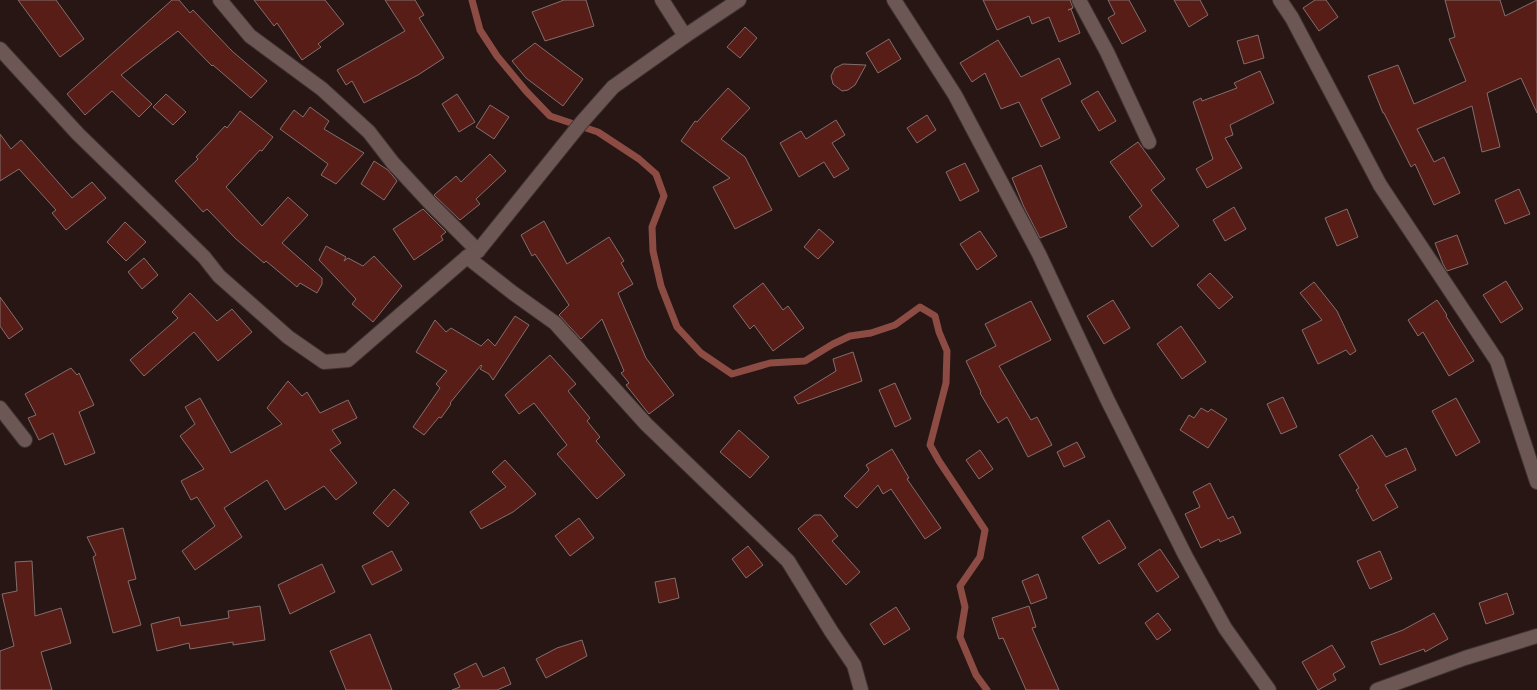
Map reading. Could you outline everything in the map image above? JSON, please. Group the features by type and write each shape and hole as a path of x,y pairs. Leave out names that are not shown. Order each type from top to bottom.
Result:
{"street":[{"path":"220,0 250,36 322,89 368,132 472,254 513,293 555,323 646,424 788,561 854,665 861,690"},
{"path":"662,0 684,36"},
{"path":"0,49 78,134 204,257 219,276 288,337 324,362 348,360 472,254 578,126 613,87 684,36 739,0"},
{"path":"894,0 955,95 1039,254 1107,399 1185,555 1225,628 1270,690"},
{"path":"1079,0 1107,52 1149,142"},
{"path":"1280,0 1292,18 1380,185 1497,361 1537,482"},
{"path":"0,408 25,440"},
{"path":"1378,690 1465,658 1537,636"}],"building":[{"path":"18,0 56,0 84,39 60,57"},
{"path":"172,0 179,0 190,13 193,10 232,51 267,81 251,98 212,66 178,31 121,75 152,104 139,117 112,91 85,115 67,94"},
{"path":"254,0 325,0 344,24 318,44 321,47 302,60 277,23 274,26"},
{"path":"385,0 415,0 424,15 419,18 444,58 418,75 364,103 352,81 346,85 337,70 405,31"},
{"path":"564,0 586,0 594,26 545,41 532,12"},
{"path":"983,0 1070,0 1073,8 1068,10 1071,9 1080,33 1059,42 1049,17 1032,24 1029,16 997,30"},
{"path":"1108,0 1129,0 1146,31 1122,44 1108,18 1115,14"},
{"path":"1174,0 1200,0 1208,15 1189,27"},
{"path":"1315,0 1326,0 1338,17 1319,31 1303,8"},
{"path":"1445,0 1500,0 1505,16 1537,0 1537,113 1521,78 1487,93 1500,147 1482,152 1472,106 1417,129 1434,162 1444,157 1460,193 1434,205 1415,164 1411,167 1383,113 1368,76 1398,65 1414,104 1466,81 1449,39 1455,37"},
{"path":"745,27 757,38 740,58 727,47"},
{"path":"1258,35 1264,58 1244,64 1237,41"},
{"path":"889,39 901,59 878,73 866,53"},
{"path":"998,40 1021,77 1059,58 1071,84 1041,99 1060,138 1041,147 1019,102 1001,109 985,73 972,82 960,63"},
{"path":"535,43 583,79 563,106 526,78 512,61"},
{"path":"843,64 866,65 855,85 848,90 842,91 833,84 831,76 835,68"},
{"path":"1260,71 1274,103 1230,125 1233,135 1225,138 1242,168 1207,188 1196,169 1213,159 1193,102 1201,98 1202,101 1237,88 1234,83"},
{"path":"728,88 750,108 721,139 745,157 772,210 735,229 713,187 730,178 681,141 695,121 697,122"},
{"path":"1098,91 1116,121 1099,131 1081,101"},
{"path":"166,94 186,112 173,125 153,107"},
{"path":"457,94 475,122 459,132 442,104"},
{"path":"490,105 509,117 494,139 476,127"},
{"path":"310,107 329,121 324,129 364,153 336,184 321,175 328,164 280,129 294,110 303,117"},
{"path":"240,111 273,137 262,151 260,150 226,187 262,226 288,197 308,215 282,243 322,278 322,284 317,293 300,283 297,287 266,261 264,263 236,239 207,209 203,212 175,181 198,159 196,157 225,126 227,128"},
{"path":"927,115 936,130 917,143 907,128"},
{"path":"836,120 845,135 832,143 849,169 834,178 824,162 799,177 780,143 801,131 806,139"},
{"path":"0,134 11,149 21,140 72,198 92,182 106,198 66,230 52,213 56,210 19,169 0,181"},
{"path":"1138,142 1165,179 1151,190 1179,226 1152,247 1129,217 1142,206 1110,162"},
{"path":"490,154 506,171 476,199 480,204 460,220 434,195 456,176 461,182"},
{"path":"374,161 388,170 397,181 384,200 361,184"},
{"path":"965,163 979,191 960,201 946,172"},
{"path":"1041,165 1067,227 1040,238 1012,178"},
{"path":"1519,189 1530,214 1505,224 1495,200"},
{"path":"1234,207 1246,229 1225,241 1213,220"},
{"path":"423,209 446,232 441,236 443,240 414,260 393,229"},
{"path":"1347,209 1358,237 1337,246 1325,218"},
{"path":"544,221 567,264 609,237 624,261 621,263 633,284 618,293 646,358 674,395 649,414 626,385 629,383 621,373 624,371 602,319 581,339 559,315 569,305 535,254 532,256 521,235"},
{"path":"125,222 146,242 126,261 107,242"},
{"path":"819,229 834,242 818,259 804,247"},
{"path":"980,231 997,256 977,270 960,244"},
{"path":"1457,235 1468,264 1447,271 1435,243"},
{"path":"326,246 346,257 344,261 348,258 363,266 374,256 402,286 373,322 352,304 356,299 319,260"},
{"path":"144,258 158,275 142,289 128,272"},
{"path":"1210,273 1233,297 1219,309 1197,285"},
{"path":"1506,281 1523,309 1501,323 1483,295"},
{"path":"1314,282 1337,311 1356,351 1350,355 1346,350 1318,364 1302,330 1322,320 1300,293"},
{"path":"763,283 783,310 788,306 804,328 773,351 754,325 750,329 733,306"},
{"path":"190,293 217,321 232,309 252,332 218,361 194,332 144,376 130,360 178,318 172,312"},
{"path":"0,297 23,329 9,339 0,326"},
{"path":"1113,300 1130,328 1104,344 1087,316"},
{"path":"1437,300 1474,361 1449,376 1423,332 1418,336 1408,320"},
{"path":"1031,301 1051,340 999,366 1031,420 1037,417 1052,445 1028,457 1007,417 998,423 980,393 966,361 996,346 985,324"},
{"path":"515,316 529,325 493,380 489,374 480,369 481,365 450,403 441,418 439,417 424,435 413,427 440,388 436,384 447,371 416,352 435,320 446,332 451,328 481,346 488,339 495,346"},
{"path":"1181,326 1206,362 1182,379 1157,344"},
{"path":"853,352 862,381 798,404 794,397 836,371 833,359"},
{"path":"550,355 576,384 568,391 590,418 587,421 600,437 596,441 625,475 597,499 557,454 567,445 534,403 519,414 505,395"},
{"path":"71,368 77,375 79,373 94,405 79,412 95,453 65,465 53,433 39,440 28,418 36,415 25,394"},
{"path":"288,381 302,396 307,392 320,413 348,400 357,418 332,430 341,443 330,450 357,483 336,500 324,486 285,510 267,480 224,508 242,537 195,570 182,551 215,526 197,497 191,500 181,481 204,469 180,436 195,424 185,407 200,398 231,453 282,424 267,408"},
{"path":"895,383 911,419 895,427 879,390"},
{"path":"1283,397 1297,427 1281,434 1267,404"},
{"path":"1456,398 1480,442 1456,456 1432,411"},
{"path":"1201,408 1208,412 1211,409 1227,419 1208,448 1180,430 1189,415 1194,418"},
{"path":"739,430 769,457 750,478 720,452"},
{"path":"1372,435 1386,457 1406,448 1416,470 1385,485 1398,507 1373,521 1356,490 1359,488 1339,455"},
{"path":"1077,442 1085,457 1064,467 1057,452"},
{"path":"892,449 909,478 907,479 941,528 925,539 891,489 883,494 878,485 857,508 844,496 869,470 866,465"},
{"path":"980,450 993,469 979,479 966,460"},
{"path":"505,460 536,494 513,512 481,529 470,512 506,487 492,472"},
{"path":"1210,483 1228,519 1233,516 1241,533 1220,542 1219,539 1201,548 1185,514 1200,507 1193,492"},
{"path":"394,489 409,503 388,527 373,513"},
{"path":"814,515 821,515 838,536 832,541 860,572 846,585 798,529"},
{"path":"579,518 594,538 570,556 555,536"},
{"path":"1109,520 1126,548 1099,564 1082,537"},
{"path":"123,528 136,579 128,581 141,625 113,633 93,557 96,555 87,537"},
{"path":"748,546 763,565 746,578 732,559"},
{"path":"1160,549 1179,577 1157,592 1138,564"},
{"path":"392,551 402,570 372,585 362,566"},
{"path":"1380,551 1392,579 1370,589 1357,561"},
{"path":"32,561 35,616 61,608 71,643 41,652 52,690 0,690 0,651 14,646 2,594 17,591 15,562"},
{"path":"322,564 335,592 290,614 278,585"},
{"path":"1038,574 1047,598 1031,604 1022,581"},
{"path":"675,578 679,598 659,603 655,582"},
{"path":"1507,593 1514,614 1486,624 1479,603"},
{"path":"260,606 265,640 233,645 233,642 190,649 189,643 157,651 151,624 179,617 181,626 229,618 228,611"},
{"path":"1029,606 1036,627 1032,628 1059,690 1026,690 1003,638 999,639 992,618"},
{"path":"896,607 910,629 884,645 870,624"},
{"path":"1158,613 1171,630 1157,640 1145,623"},
{"path":"1434,613 1448,639 1425,652 1424,649 1380,665 1371,642 1403,630"},
{"path":"370,634 392,690 346,690 330,651"},
{"path":"582,640 587,656 546,678 536,659 557,648"},
{"path":"1332,645 1345,667 1333,674 1336,680 1318,690 1302,662"},
{"path":"476,663 483,677 504,667 511,684 497,690 452,690 460,687 454,674"}],"waterway":[{"path":"472,0 480,30 497,56 550,116 598,132 639,159 656,174 664,196 652,227 653,251 661,286 677,327 701,353 732,374 770,363 805,361 850,336 871,333 895,325 920,307 935,316 947,351 946,383 930,445 985,530 980,557 960,586 965,607 960,637 976,675 987,690"}]}
